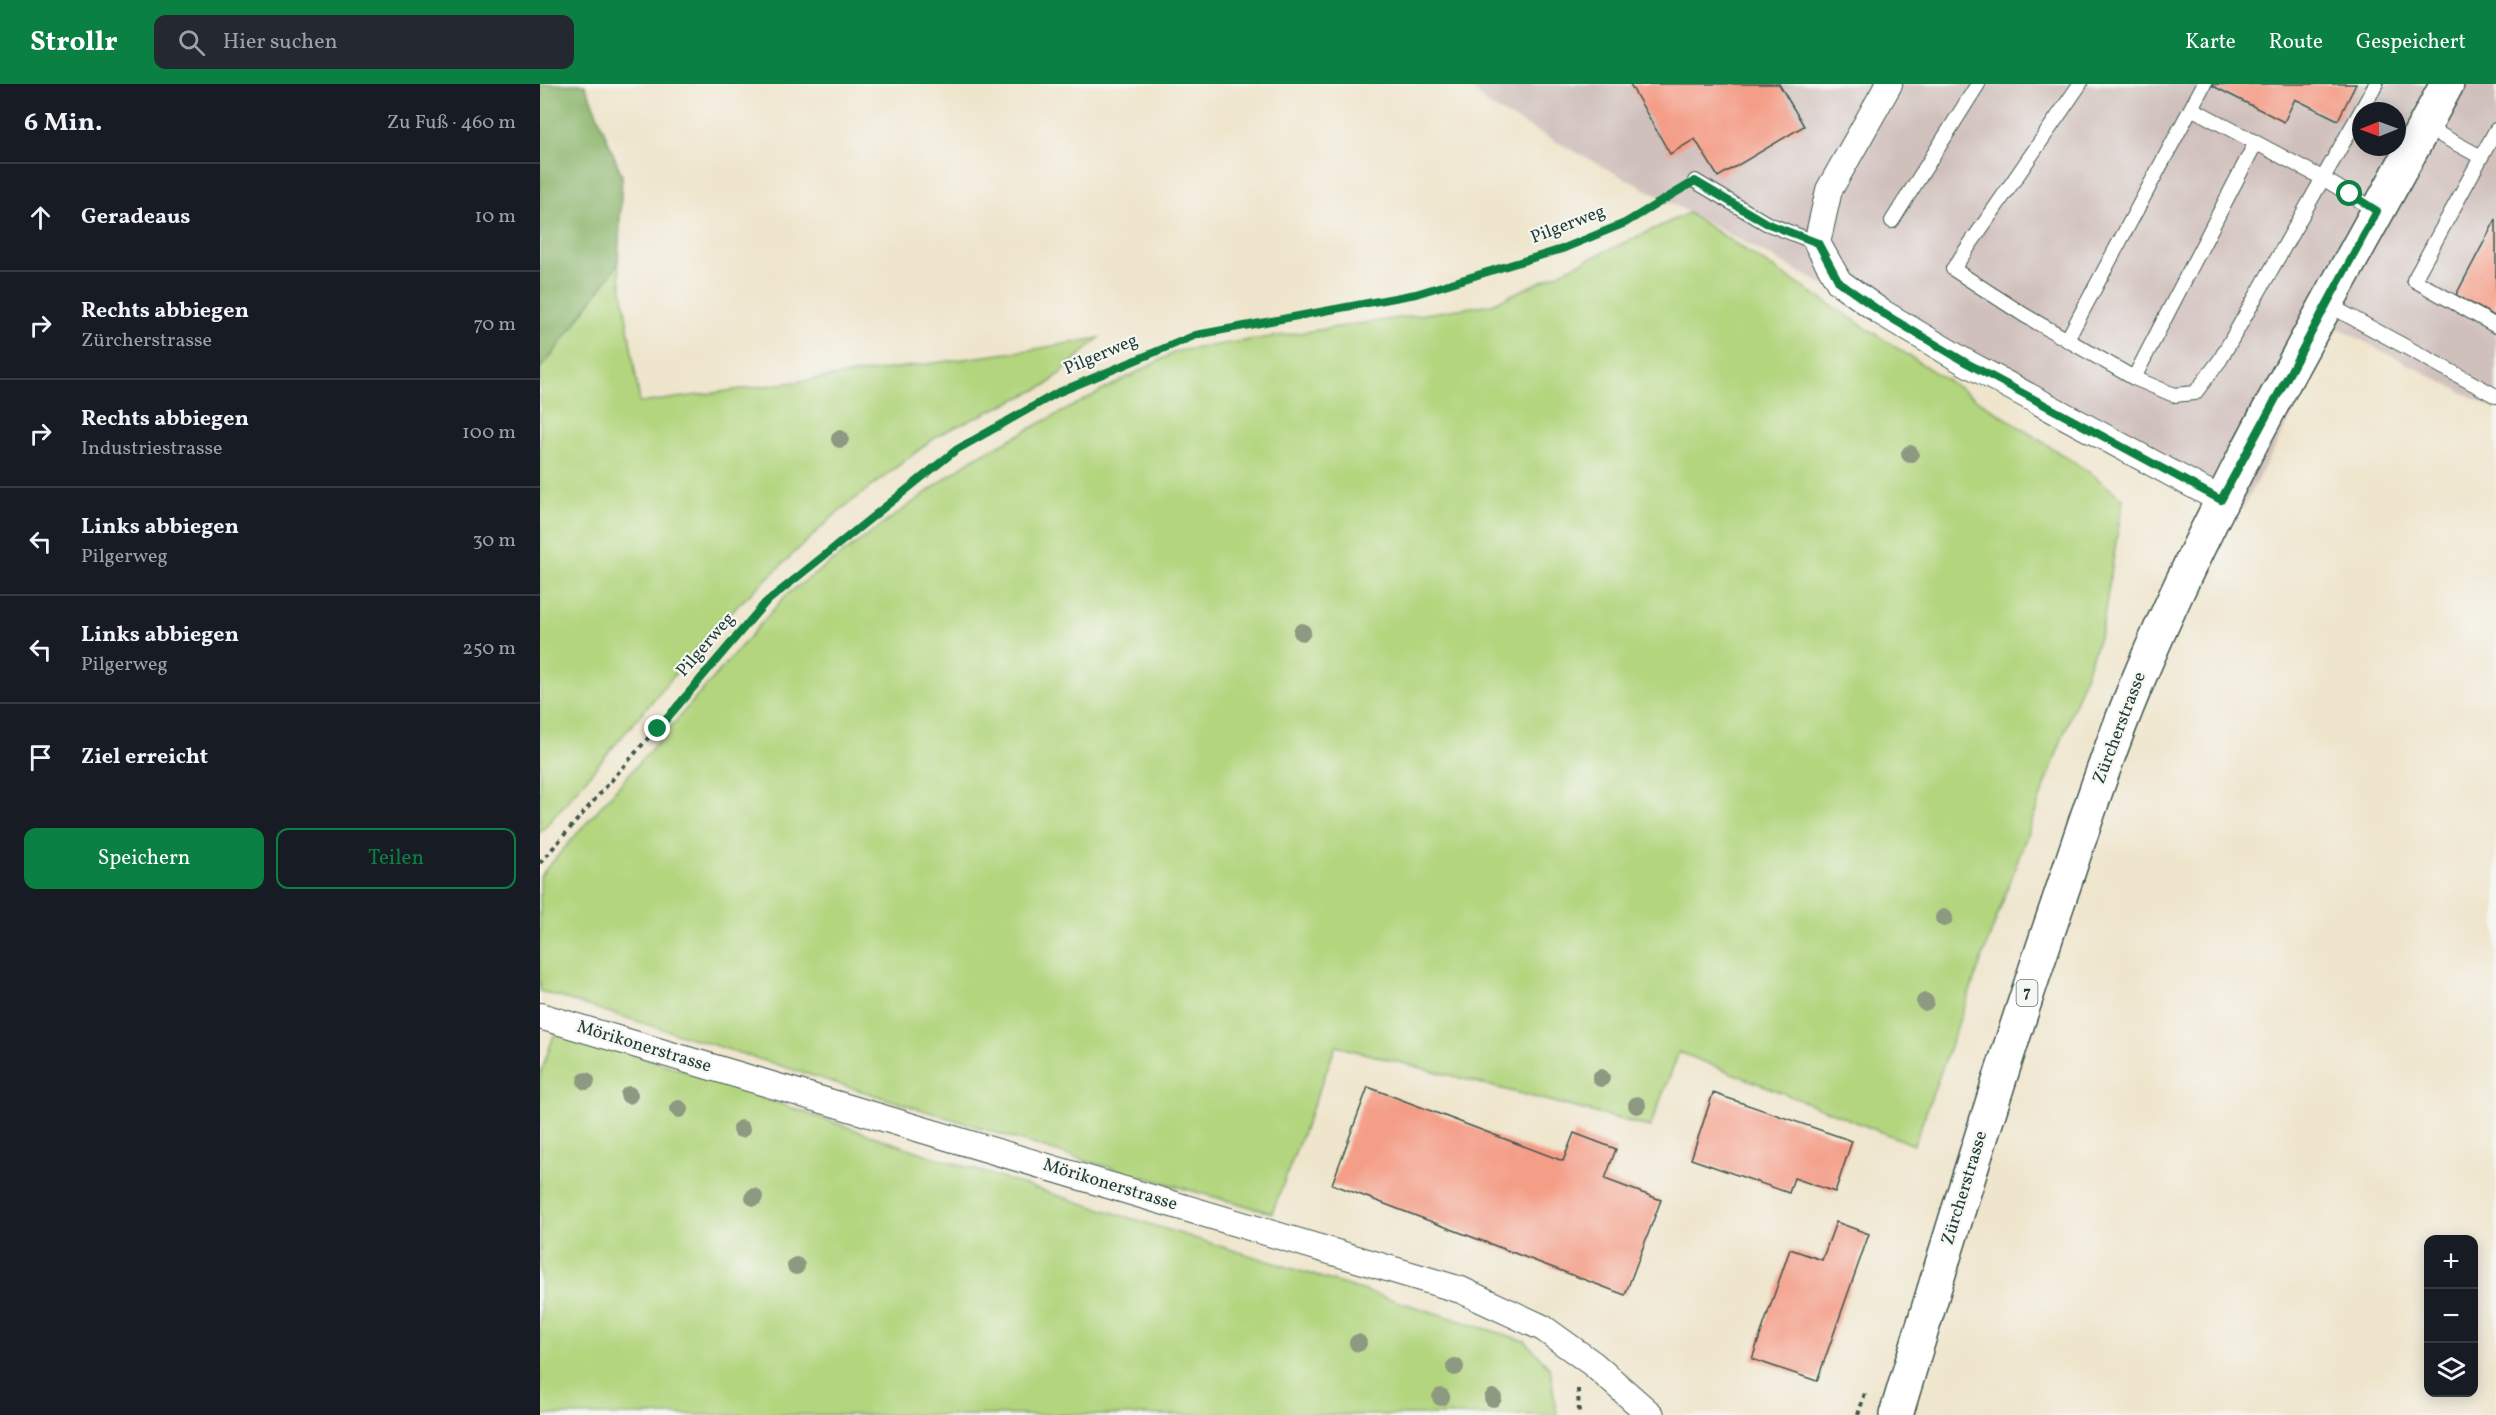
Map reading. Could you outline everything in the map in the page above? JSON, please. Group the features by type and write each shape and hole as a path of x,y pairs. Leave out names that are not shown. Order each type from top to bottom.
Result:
{"main road":[{"name":"Zürcherstrasse","path":"1896,1415 2020,1014 2108,757 2133,691 2221,500 2447,84"}],"street":[{"path":"1889,84 1829,190 1818,243 1839,282 1881,312 1965,362 2221,500"},
{"name":"Mörikonerstrasse","path":"540,1016 1461,1290 1543,1328 1593,1364 1651,1415"}],"lane":[{"path":"1892,221 1978,84"},
{"path":"2080,84 1953,269 2067,340 2134,378 2175,395 2195,393 2220,360 2352,128"},
{"path":"2067,340 2204,84"},
{"path":"2366,102 2376,84"},
{"path":"2191,108 2324,179 2377,211"},
{"path":"2424,126 2481,157"},
{"path":"2496,130 2414,280 2496,326"},
{"path":"2134,378 2255,144"},
{"path":"1695,181 1766,223 1818,243"},
{"path":"2327,304 2496,396"}],"path":[{"name":"Pilgerweg","path":"540,863 765,603 956,450 1057,393 1196,335 1416,294 1539,256 1625,223 1695,181"}],"shaded area":[{"path":"1468,84 2496,84 2496,410 2338,328 2242,509 1488,105"}],"green space":[{"path":"540,84 585,84 622,176 618,264 552,355 540,368"},
{"path":"1688,213 2089,472 2123,499 2102,629 1914,1145 1679,1052 1650,1127 1336,1046 1272,1213 1090,1162 540,991 540,876 786,595 971,460 1177,351 1492,304"},
{"path":"618,264 640,403 1030,350 1099,338 1047,385 940,434 839,511 715,627 540,833 540,368 552,355"},
{"path":"557,1027 931,1156 1525,1341 1550,1368 1557,1415 540,1415 540,1075"}],"building":[{"path":"1630,84 1779,84 1804,126 1718,177 1695,139 1670,154"},
{"path":"2209,84 2356,84 2338,120 2295,99 2284,122"},
{"path":"2496,219 2496,317 2456,295"},
{"path":"1368,1087 1563,1161 1574,1133 1616,1149 1605,1179 1661,1200 1625,1295 1332,1184"},
{"path":"1713,1093 1852,1141 1835,1192 1794,1178 1789,1193 1691,1159"},
{"path":"1836,1222 1869,1234 1817,1381 1752,1359 1790,1249 1822,1260"}],"route":[{"path":"658,729 765,603 956,450 1057,393 1196,335 1416,294 1562,249 1625,223 1695,181 1766,223 1818,243 1839,282 1881,312 2053,411 2221,500 2377,211 2350,194"}]}
